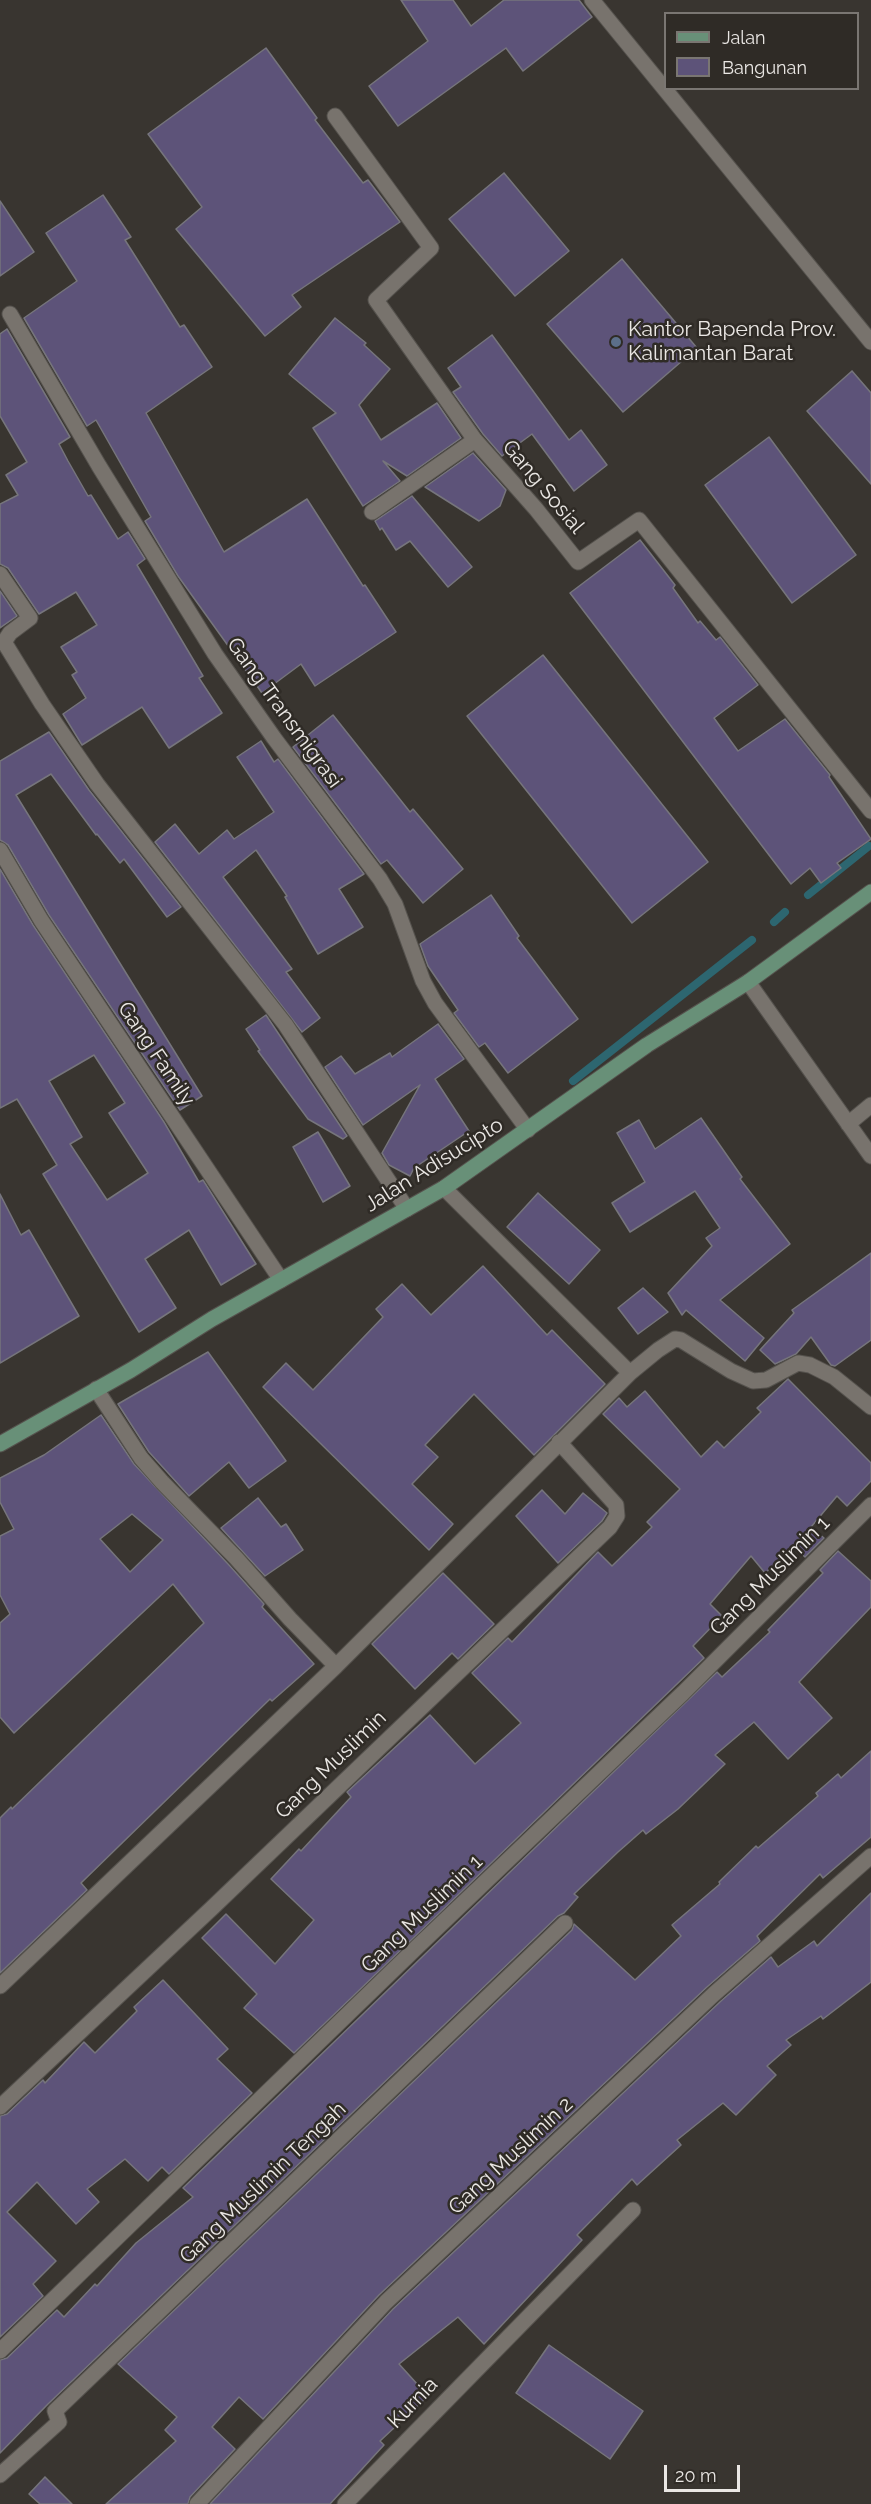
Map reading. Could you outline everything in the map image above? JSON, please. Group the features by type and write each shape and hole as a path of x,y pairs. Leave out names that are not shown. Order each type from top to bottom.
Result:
{"main road":[{"name":"Jalan Adisucipto","path":"0,1444 444,1188 647,1046 748,982 871,892"}],"street":[{"path":"592,0 664,88"},
{"path":"665,90 871,342"},
{"name":"Gang Sosial","path":"335,116 431,248 375,300 475,440 536,509 578,562 639,520 871,811"},
{"name":"Gang Transmigrasi","path":"10,314 99,466 215,654 274,738 380,879 395,904 423,981 435,1003 528,1130"},
{"path":"372,512 475,440"},
{"path":"0,574 30,618 10,633 4,642 42,704 97,784 285,1024 407,1209"},
{"name":"Gang Family","path":"0,850 41,920 281,1280"},
{"path":"748,982 871,1156"},
{"path":"848,1124 871,1105"},
{"path":"444,1188 630,1373"},
{"path":"0,1986 336,1665 630,1373 658,1350 675,1339 681,1340 731,1371 753,1381 766,1380 798,1363 810,1365 834,1377 871,1407"},
{"path":"96,1389 141,1458 237,1558 290,1619 336,1665"},
{"name":"Gang Muslimin","path":"0,2107 212,1908 610,1527 617,1516 616,1505 559,1442"},
{"name":"Gang Muslimin 1","path":"0,2351 683,1693 871,1505"},
{"name":"Gang Muslimin 2","path":"196,2504 386,2302 714,1994 871,1856"},
{"name":"Gang Muslimin Tengah","path":"0,2475 59,2422 55,2410 565,1923"},
{"name":"Kurnia","path":"345,2504 633,2210"}],"building":[{"path":"401,0 453,0 471,26 504,0 579,0 592,17 523,71 506,48 398,126 369,86 428,41"},
{"path":"266,48 317,118 315,120 363,183 368,180 400,222 292,295 301,307 265,336 176,229 202,207 148,134"},
{"path":"504,173 569,251 515,296 449,219"},
{"path":"103,195 131,237 125,240 180,327 184,325 212,367 146,413 224,552 307,499 363,586 365,585 396,632 315,686 301,664 262,693 178,576 145,521 151,517 96,420 87,426 24,318 77,281 46,233"},
{"path":"0,201 34,252 0,276"},
{"path":"622,259 697,348 623,412 547,324"},
{"path":"335,318 366,343 364,345 390,369 359,405 381,440 437,403 461,438 407,476 383,461 400,481 363,506 313,428 336,413 289,374"},
{"path":"7,329 70,437 59,444 68,461 88,496 91,495 118,539 128,532 145,559 137,565 203,676 199,678 222,713 169,748 142,707 82,745 63,714 86,698 72,675 77,672 61,647 97,625 76,592 39,614 8,568 0,564 0,504 18,495 6,475 27,462 0,416 0,334"},
{"path":"492,335 569,440 581,430 607,465 574,491 532,434 502,456 453,392 461,387 448,368"},
{"path":"852,371 871,393 871,484 807,411"},
{"path":"769,437 856,555 792,603 705,485"},
{"path":"473,453 506,490 500,506 479,521 425,487"},
{"path":"412,496 472,567 448,587 410,541 396,550 375,521"},
{"path":"640,540 675,585 673,588 698,623 700,621 716,640 720,637 758,685 714,718 738,751 785,719 830,775 829,777 871,839 837,863 841,868 821,883 810,868 791,884 570,593"},
{"path":"0,591 17,616 0,628"},
{"path":"543,655 708,862 632,923 467,716"},
{"path":"333,715 410,812 413,809 463,869 423,903 387,860 381,864 293,747"},
{"path":"49,732 89,790 181,907 167,917 124,859 120,863 96,835 51,774 16,795 202,1096 180,1110 49,915 8,845 0,840 0,761"},
{"path":"261,741 274,762 278,759 364,874 339,889 363,927 318,954 285,897 287,896 256,850 223,877 292,969 286,972 320,1018 302,1032 155,842 175,824 199,854 227,830 234,839 274,812 237,757"},
{"path":"0,869 33,925 164,1122 199,1182 203,1180 256,1264 221,1285 189,1230 145,1259 176,1308 139,1332 43,1174 57,1165 17,1099 0,1108","holes":["94,1055 125,1103 109,1113 148,1173 107,1200 70,1144 82,1137 49,1081"]},
{"path":"491,895 519,936 517,938 578,1019 508,1073 485,1043 479,1047 454,1013 458,1010 428,966 420,944"},
{"path":"266,1015 347,1136 343,1139 308,1119 258,1051 260,1050 246,1029"},
{"path":"438,1024 464,1059 435,1079 469,1131 414,1168 410,1176 389,1165 382,1153 420,1085 363,1125 325,1067 341,1056 355,1074 390,1053 392,1057"},
{"path":"701,1118 742,1177 740,1179 790,1244 720,1300 764,1338 745,1361 686,1310 682,1315 668,1293 712,1246 706,1238 720,1228 695,1191 630,1232 612,1203 645,1182 617,1133 639,1120 655,1149"},
{"path":"318,1132 350,1186 323,1202 293,1147"},
{"path":"538,1193 600,1250 569,1284 507,1227"},
{"path":"0,1194 21,1235 29,1230 79,1316 0,1363"},
{"path":"871,1253 871,1340 835,1366 831,1365 811,1337 796,1354 775,1364 760,1350 794,1313 792,1310"},
{"path":"483,1266 547,1335 552,1330 605,1384 534,1455 474,1394 425,1445 438,1457 412,1484 453,1524 429,1550 263,1387 286,1363 313,1390 383,1317 376,1309 402,1284 431,1315"},
{"path":"643,1288 668,1312 638,1334 618,1308"},
{"path":"208,1352 286,1461 249,1488 229,1462 189,1496 149,1452 118,1404"},
{"path":"788,1379 871,1463 871,1481 847,1506 837,1496 811,1527 824,1538 805,1557 795,1548 765,1573 751,1556 710,1604 722,1616 693,1646 704,1658 294,2053 244,2008 257,1994 202,1938 226,1914 275,1964 314,1920 271,1879 299,1849 301,1851 351,1797 347,1792 430,1715 475,1764 521,1723 472,1673 508,1638 512,1642 598,1552 612,1566 652,1527 647,1522 680,1489 603,1414 619,1398 627,1407 645,1391 701,1457 717,1441 724,1448 761,1412 757,1408"},
{"path":"101,1415 134,1464 229,1565 264,1604 262,1607 314,1664 272,1701 270,1699 81,1883 87,1890 0,1973 0,1818 204,1623 173,1584 14,1733 0,1717 0,1623 10,1614 0,1595 0,1536 14,1529 0,1502 0,1478 44,1455","holes":["132,1514 163,1540 130,1572 100,1539"]},
{"path":"542,1490 565,1514 583,1493 607,1513 602,1521 558,1563 516,1516"},
{"path":"258,1498 281,1527 286,1524 303,1550 265,1576 221,1528"},
{"path":"838,1551 871,1581 871,1607 799,1682 832,1718 788,1759 754,1722 715,1755 725,1764 678,1809 646,1834 643,1830 618,1852 574,1894 578,1897 564,1913 558,1916 48,2404 0,2453 0,2360 7,2358 57,2310 64,2317 95,2284 97,2286 136,2243 193,2197 183,2188 717,1672 722,1677 770,1632 768,1630 823,1573 820,1570"},
{"path":"443,1573 494,1624 458,1659 452,1653 415,1689 372,1644"},
{"path":"871,1751 871,1837 823,1878 820,1874 757,1936 760,1941 707,1987 379,2295 263,2419 239,2397 212,2427 235,2449 190,2497 188,2504 106,2504 176,2441 165,2430 177,2417 118,2364 572,1930 574,1924 635,1980 681,1936 672,1925 720,1884 719,1882 756,1846 758,1848 818,1796 816,1793 838,1774 841,1778"},
{"path":"871,1893 871,1982 823,2019 821,2016 786,2040 791,2045 767,2066 776,2075 736,2115 723,2103 677,2140 681,2145 637,2185 632,2179 577,2235 582,2240 484,2344 458,2317 399,2364 428,2396 380,2441 384,2445 330,2504 210,2504 393,2309 721,2001 771,1957 778,1967 814,1941 817,1946"},
{"path":"163,1980 228,2049 217,2059 252,2093 169,2174 162,2167 148,2181 125,2159 87,2189 99,2202 76,2224 37,2182 7,2212 56,2261 33,2284 43,2296 0,2337 0,2116 7,2114 43,2080 45,2083 84,2042 95,2053 137,2011 134,2007"},
{"path":"549,2345 643,2411 610,2459 516,2393"},
{"path":"45,2477 72,2504 40,2504 29,2494"}],"waterway":[{"path":"808,895 869,846"},
{"path":"774,922 785,912"},
{"path":"573,1081 752,940"}],"place":[{"name":"Kantor Bapenda Prov. Kalimantan Barat","path":"616,342"}]}
